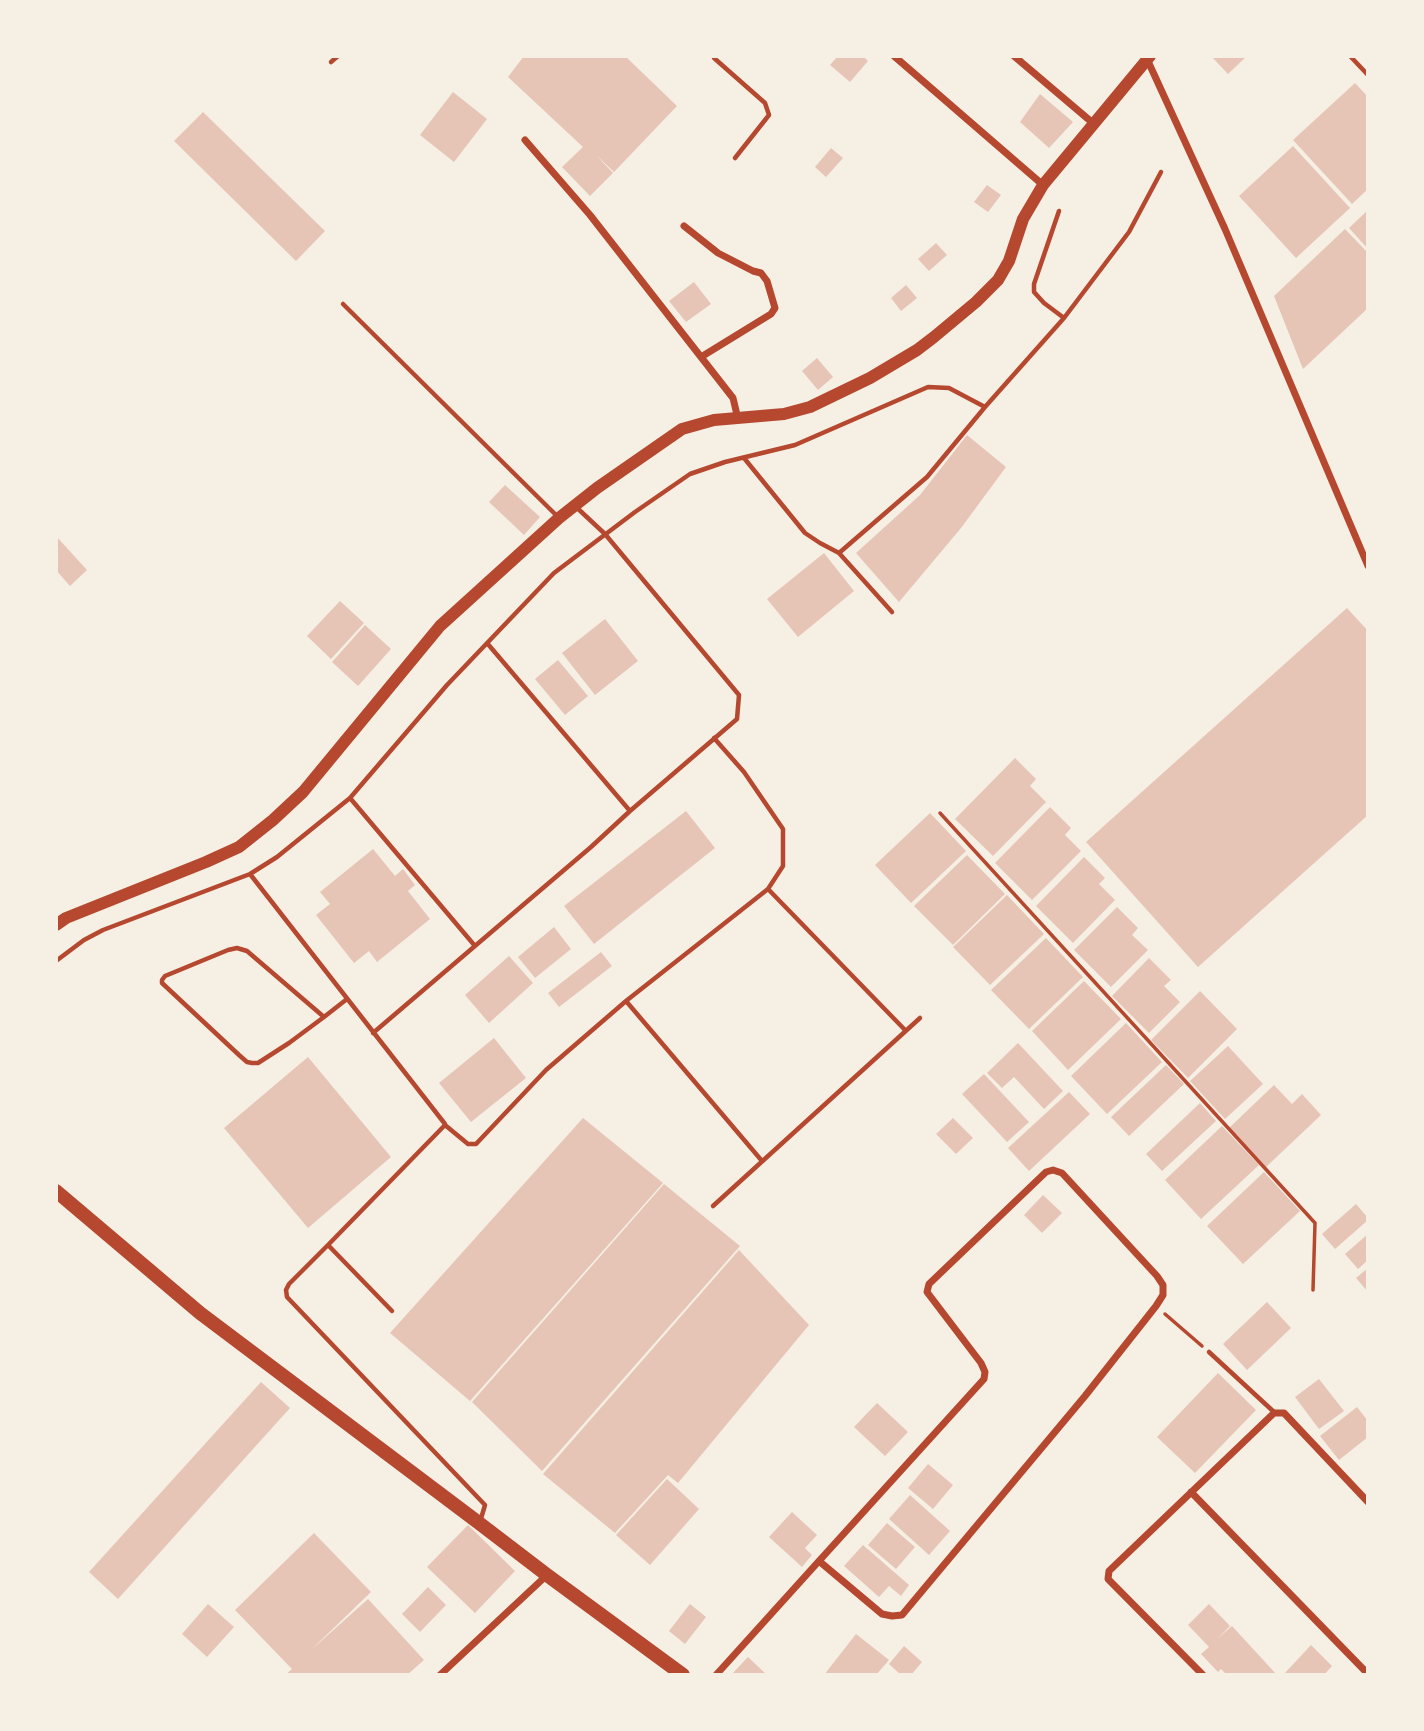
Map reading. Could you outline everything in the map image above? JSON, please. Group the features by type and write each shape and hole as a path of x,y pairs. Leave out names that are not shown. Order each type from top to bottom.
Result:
{"main road":[{"path":"56,1191 200,1313 683,1675"}],"street":[{"path":"894,56 1043,185"},
{"path":"1014,56 1094,124"},
{"path":"56,925 66,918 239,847 303,792 440,626 574,505 682,429 714,420 784,414 810,407 870,378 917,351 998,280 1009,261 1023,219 1043,185 1149,57 1368,566"},
{"path":"524,140 590,215 733,398 738,419"},
{"path":"684,226 718,253 761,273 767,281 775,308 771,314 701,357"},
{"path":"716,1675 819,1561 984,1380 985,1372 981,1363 927,1292 929,1284 1046,1172 1054,1170 1062,1173 1157,1276 1163,1285 1163,1294 1156,1306 1085,1396 902,1615 882,1614 819,1561"},
{"path":"1203,1675 1108,1579 1109,1571 1274,1413 1284,1413 1368,1502"},
{"path":"1191,1492 1368,1674"},
{"path":"440,1675 547,1575"}],"lane":[{"path":"331,62 338,56"},
{"path":"1350,56 1368,75"},
{"path":"714,57 765,103 769,115 735,158"},
{"path":"839,553 927,477 1064,318 1129,232 1161,172"},
{"path":"1059,211 1034,284 1034,292 1064,318"},
{"path":"343,304 559,518"},
{"path":"56,961 84,940 103,930 250,874 277,857 350,798 447,685 554,573 690,474 725,462 794,445 928,387 949,388 985,407"},
{"path":"744,458 805,533 839,553 892,612"},
{"path":"373,1033 737,719 739,695 605,534 574,505"},
{"path":"487,643 630,811"},
{"path":"250,874 445,1125 468,1144 476,1144 546,1070 626,1001 768,889 783,866 783,829 744,772 714,738"},
{"path":"350,798 475,946"},
{"path":"768,889 906,1031"},
{"path":"324,1017 247,951 237,948 165,976 162,983 247,1062 258,1063 289,1043 324,1017 347,999"},
{"path":"626,1001 762,1161"},
{"path":"713,1206 920,1018"},
{"path":"445,1125 286,1290 287,1297 485,1505 479,1523"},
{"path":"328,1245 392,1311"},
{"path":"1209,1352 1274,1413"}],"path":[{"path":"940,813 1315,1223 1313,1290"},
{"path":"1156,1306 1209,1352"}],"building":[{"path":"524,56 625,56 677,106 614,172 596,155 613,173 590,196 562,167 583,147 508,77"},
{"path":"838,56 863,56 868,61 850,82 830,65"},
{"path":"1211,56 1247,56 1228,74"},
{"path":"1355,83 1368,97 1368,189 1352,204 1293,140"},
{"path":"453,92 487,119 454,162 420,135"},
{"path":"1040,94 1073,122 1049,148 1020,122"},
{"path":"203,112 325,231 296,261 174,141"},
{"path":"1293,146 1350,208 1296,258 1239,196"},
{"path":"831,148 843,158 826,177 815,167"},
{"path":"987,185 1001,195 988,212 974,202"},
{"path":"1368,210 1368,249 1349,228"},
{"path":"1345,229 1368,253 1368,308 1303,369 1274,296"},
{"path":"936,243 947,255 929,271 918,259"},
{"path":"694,282 711,304 686,322 669,301"},
{"path":"906,285 917,298 901,311 891,298"},
{"path":"817,358 833,377 818,390 802,371"},
{"path":"967,435 1006,467 961,528 899,602 856,553 920,495"},
{"path":"505,485 540,517 524,535 489,502"},
{"path":"56,536 87,570 70,586 56,570"},
{"path":"824,553 854,591 798,637 767,599"},
{"path":"340,601 364,623 331,659 307,636"},
{"path":"1347,608 1368,631 1368,815 1198,967 1086,842"},
{"path":"605,619 638,661 595,695 562,653"},
{"path":"365,625 391,649 358,686 332,662"},
{"path":"558,660 588,696 565,715 535,679"},
{"path":"1015,758 1036,779 1030,786 1046,802 993,856 955,819"},
{"path":"1050,807 1071,828 1065,835 1081,851 1032,900 995,863"},
{"path":"686,811 715,848 594,944 564,906"},
{"path":"930,813 966,851 911,903 875,865"},
{"path":"373,849 395,876 403,869 415,885 408,891 430,919 377,962 369,951 354,963 316,915 330,904 320,892"},
{"path":"967,855 1005,894 953,945 914,906"},
{"path":"1084,857 1105,878 1099,884 1115,900 1073,943 1036,906"},
{"path":"1007,895 1044,934 990,985 953,947"},
{"path":"1117,907 1138,928 1132,935 1148,950 1111,987 1074,950"},
{"path":"554,927 571,949 535,978 518,957"},
{"path":"1046,938 1083,977 1029,1029 991,990"},
{"path":"601,952 612,966 559,1007 548,993"},
{"path":"509,956 533,983 489,1023 465,995"},
{"path":"1149,958 1171,980 1164,986 1180,1002 1149,1033 1112,996"},
{"path":"1084,981 1121,1019 1068,1070 1032,1031"},
{"path":"1200,991 1237,1029 1188,1078 1151,1040"},
{"path":"1126,1023 1162,1062 1107,1114 1071,1076"},
{"path":"494,1038 526,1078 471,1122 439,1083"},
{"path":"1018,1043 1063,1091 1044,1109 1014,1077 1002,1088 987,1073"},
{"path":"1228,1046 1263,1084 1225,1119 1190,1081"},
{"path":"308,1057 391,1157 308,1228 224,1128"},
{"path":"1166,1065 1184,1084 1129,1136 1111,1117"},
{"path":"984,1074 1029,1122 1007,1142 962,1094"},
{"path":"1274,1085 1292,1104 1302,1094 1321,1115 1266,1167 1229,1128"},
{"path":"1069,1092 1090,1114 1029,1171 1008,1148"},
{"path":"1200,1103 1216,1121 1162,1171 1146,1154"},
{"path":"583,1118 663,1183 470,1401 390,1333"},
{"path":"953,1118 973,1138 956,1154 936,1134"},
{"path":"1222,1126 1259,1165 1201,1219 1165,1180"},
{"path":"1264,1172 1300,1211 1243,1264 1207,1226"},
{"path":"664,1184 740,1246 542,1471 472,1402"},
{"path":"1043,1195 1062,1213 1042,1233 1024,1215"},
{"path":"1356,1204 1368,1220 1335,1249 1322,1234"},
{"path":"1368,1234 1368,1260 1358,1269 1345,1254"},
{"path":"739,1250 809,1325 678,1483 668,1475 615,1533 543,1474"},
{"path":"1368,1268 1368,1292 1356,1278"},
{"path":"1267,1302 1291,1328 1247,1370 1223,1344"},
{"path":"1218,1373 1256,1410 1195,1473 1157,1437"},
{"path":"1319,1379 1344,1411 1319,1429 1295,1397"},
{"path":"261,1382 290,1408 118,1599 89,1572"},
{"path":"877,1403 908,1432 885,1456 854,1427"},
{"path":"1357,1407 1368,1421 1368,1437 1339,1460 1320,1436"},
{"path":"928,1464 953,1485 933,1509 908,1488"},
{"path":"667,1479 699,1509 650,1565 616,1535"},
{"path":"910,1495 950,1531 929,1555 889,1519"},
{"path":"792,1512 817,1535 805,1548 812,1555 802,1567 769,1537"},
{"path":"887,1523 915,1547 896,1569 868,1545"},
{"path":"468,1525 515,1571 475,1613 427,1567"},
{"path":"314,1533 371,1592 310,1651 368,1599 424,1660 407,1675 285,1675 292,1669 235,1610"},
{"path":"863,1545 909,1585 901,1596 889,1586 879,1597 844,1566"},
{"path":"428,1587 446,1605 420,1632 402,1614"},
{"path":"208,1604 234,1627 207,1657 182,1634"},
{"path":"690,1604 706,1617 685,1644 669,1631"},
{"path":"1209,1604 1230,1626 1217,1639 1232,1626 1277,1675 1227,1675 1221,1669 1218,1672 1201,1654 1209,1647 1188,1625"},
{"path":"856,1634 889,1660 876,1675 824,1675"},
{"path":"1311,1645 1332,1666 1324,1675 1285,1675 1284,1674"},
{"path":"904,1646 922,1662 911,1675 901,1675 889,1664"},
{"path":"748,1657 767,1675 731,1675"}]}
